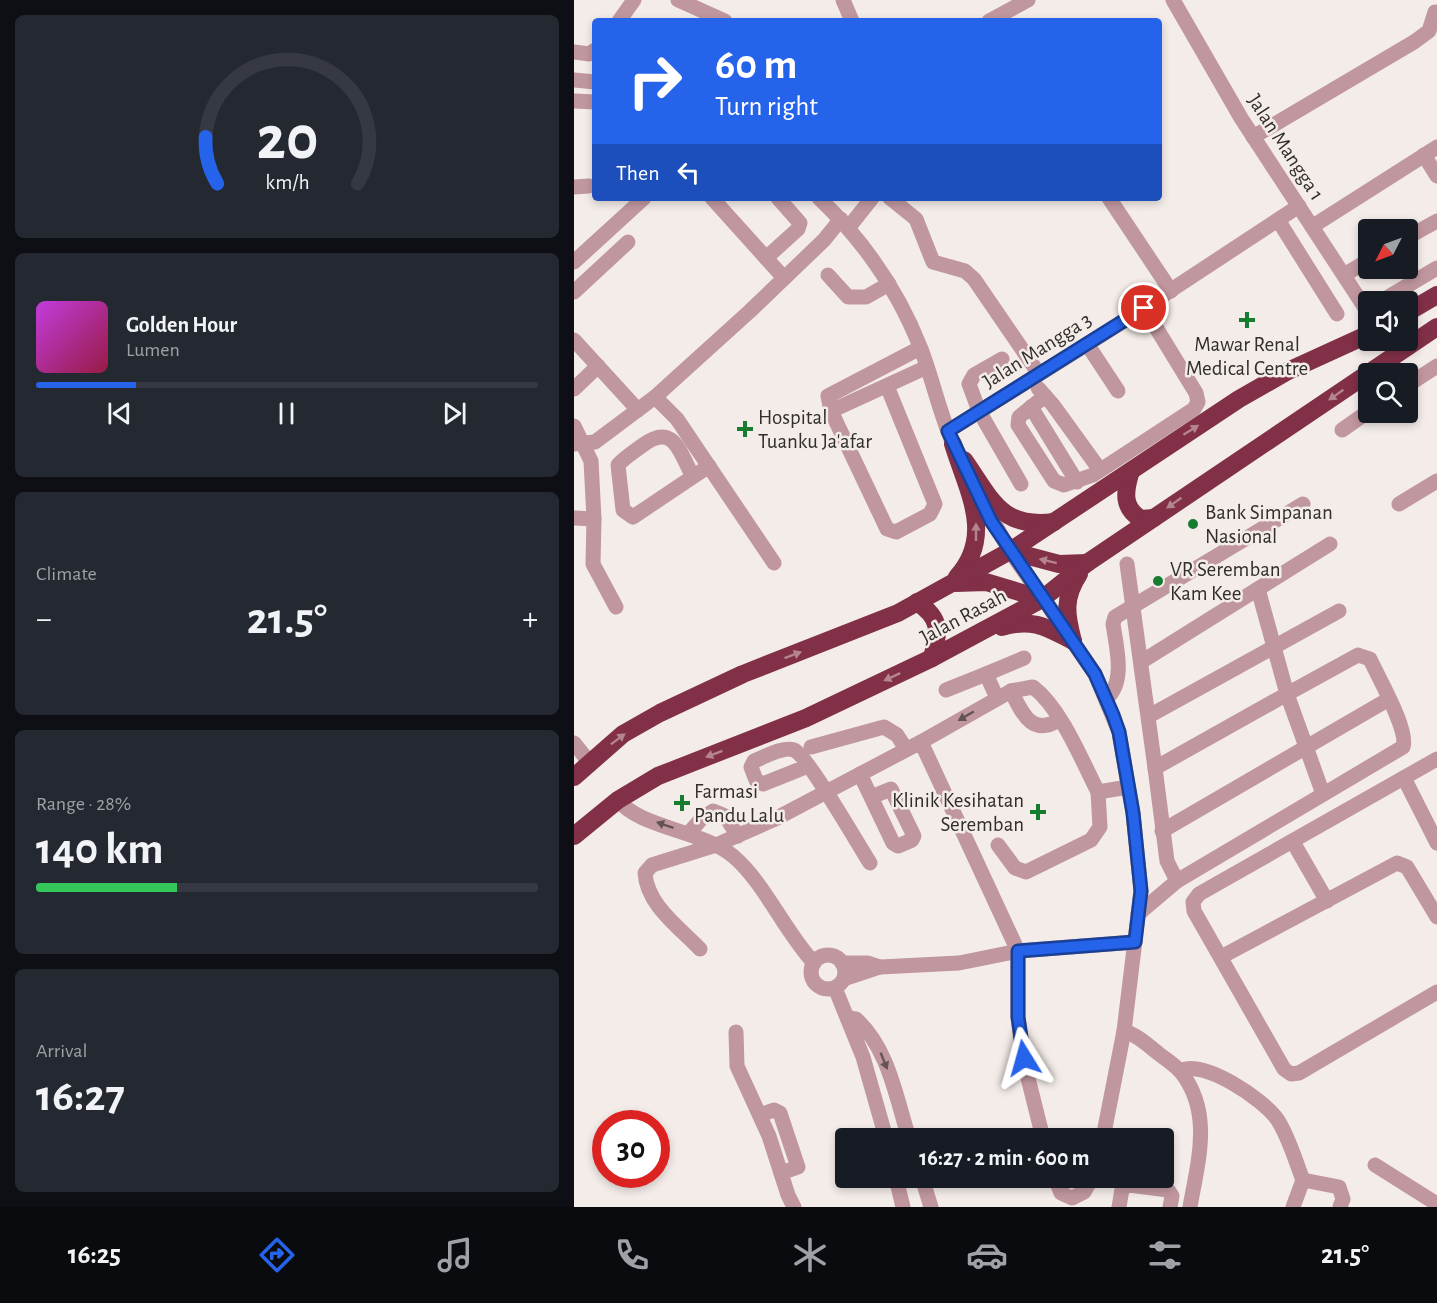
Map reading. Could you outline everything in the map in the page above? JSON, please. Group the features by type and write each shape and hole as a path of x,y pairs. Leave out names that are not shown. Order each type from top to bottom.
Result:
{"highway":[{"path":"1418,306 1436,295"},
{"name":"Jalan Rasah","path":"574,836 618,800 658,776 806,718 983,633 1042,599 1087,563 1436,327"},
{"name":"Jalan Rasah","path":"574,777 623,734 698,693 888,617 1010,551 1130,474 1168,444 1239,399 1288,371 1358,339"},
{"path":"950,437 998,509 1021,522 1037,524 1056,522"},
{"path":"950,437 975,515 978,534 968,565 952,583"},
{"path":"1130,474 1125,495 1130,510 1141,519 1154,518"},
{"path":"1010,551 1059,564 1087,563"},
{"path":"1073,641 1065,603 1070,588 1087,563"},
{"path":"952,583 986,582 1042,599"},
{"path":"917,602 926,608 937,624 938,633 932,658"},
{"path":"983,633 1019,622 1047,627 1073,641"}],"street":[{"path":"621,18 634,0"},
{"path":"678,0 702,7 720,18"},
{"path":"843,0 851,18"},
{"path":"995,18 1028,0"},
{"name":"Jalan Mangga 1","path":"1173,0 1253,137 1358,295"},
{"path":"1253,137 1414,42 1429,31 1435,12"},
{"path":"574,52 589,54 592,52"},
{"path":"574,80 592,82"},
{"path":"574,101 592,102"},
{"path":"1313,226 1430,151 1436,176"},
{"path":"575,258 641,201"},
{"path":"715,201 784,278"},
{"path":"766,258 798,229 800,223 781,201"},
{"path":"822,201 845,223 875,260 889,284 920,348 950,437 991,521 1095,674 1119,732 1141,891 1124,1031 1105,1128"},
{"path":"577,446 595,442 655,397 869,201"},
{"path":"894,201 916,219 933,262 965,271 974,279 1035,376 1045,396 1100,470"},
{"path":"1111,201 1171,291"},
{"name":"Jalan Mangga 3","path":"950,437 979,411 1171,291 1299,206"},
{"path":"1278,220 1337,314"},
{"path":"1418,231 1436,221"},
{"path":"574,292 628,242"},
{"path":"1344,275 1358,267"},
{"path":"1398,291 1436,268"},
{"path":"828,275 848,297 866,297 889,284"},
{"path":"1045,396 1019,417 1018,425 1054,481 1064,485 1077,482 1100,470 1194,409 1198,402 1196,393 1144,308"},
{"path":"574,340 638,410"},
{"path":"1087,344 1118,391"},
{"path":"887,386 935,504 930,514 896,532 887,529 831,411 828,396 920,348"},
{"path":"1002,359 970,379 970,389 979,411 1021,484"},
{"path":"574,389 598,366"},
{"path":"1418,378 1436,366"},
{"path":"831,411 927,367"},
{"path":"655,397 677,419 774,563"},
{"path":"1342,430 1358,419"},
{"path":"574,426 577,446 591,461 594,519 593,564 616,607"},
{"path":"693,477 674,442 665,435 656,435 618,465 623,510 633,517 693,477 709,466"},
{"path":"1399,504 1436,481"},
{"path":"1106,698 1113,690 1119,670 1114,620 1303,504"},
{"path":"575,516 594,519"},
{"path":"1141,662 1330,544"},
{"path":"1127,564 1156,768 1162,831 1169,868 1177,881"},
{"path":"1258,589 1288,694 1323,794"},
{"path":"1148,716 1339,610"},
{"path":"1138,914 1177,881 1403,747 1405,738 1370,659 1362,655 1156,768"},
{"path":"946,690 1024,658"},
{"path":"986,674 1004,695 1035,724 1044,726 1059,720"},
{"path":"700,949 653,900 646,885 645,873 660,861 716,845 738,836 825,793 1004,695 1033,687 1042,694 1059,720 1098,792 1100,827 1091,840 1026,872 1015,868 998,845"},
{"path":"1162,831 1388,699"},
{"path":"811,747 884,727 897,735 906,749"},
{"path":"921,742 1018,951 1018,1017 1022,1048 1041,1128"},
{"path":"574,743 589,762"},
{"path":"1436,759 1195,898 1194,911 1284,1069 1291,1074 1299,1073 1436,992"},
{"path":"808,766 871,863"},
{"path":"860,774 871,797"},
{"path":"1404,778 1436,843"},
{"path":"1098,792 1128,787"},
{"path":"618,800 625,808 638,816 689,833 716,845 735,858 752,878 790,936 814,963"},
{"path":"689,833 702,818 713,811 725,816 738,836"},
{"path":"1293,842 1327,901"},
{"path":"1221,957 1394,863 1400,862 1407,867 1436,917"},
{"path":"814,963 812,974 816,984 827,989 840,976 868,963 880,967 958,963 1018,951 1135,942"},
{"path":"814,963 829,956 840,976 849,1018 883,1128"},
{"path":"849,1018 856,1018 875,1041 892,1082 906,1128"},
{"path":"1124,1031 1141,1040 1180,1071 1198,1109 1202,1133 1190,1207"},
{"path":"736,1032 737,1066 760,1115 794,1207"},
{"path":"1180,1071 1190,1068 1211,1074 1252,1095 1268,1108 1283,1130 1303,1180 1293,1207"},
{"path":"1375,1165 1436,1204"},
{"path":"1303,1180 1339,1187 1343,1199 1340,1207"},
{"path":"1119,1207 1122,1189 1129,1185 1168,1190 1172,1196 1170,1207"},
{"path":"898,1188 903,1207"},
{"path":"925,1188 931,1207"},
{"path":"1059,1188 1061,1193 1072,1198 1084,1192 1086,1188"}],"place":[{"name":"Mawar Renal Medical Centre","path":"1247,320"},
{"name":"Hospital Tuanku Ja'afar","path":"745,429"},
{"name":"Bank Simpanan Nasional","path":"1193,524"},
{"name":"VR Seremban Kam Kee","path":"1158,581"},
{"name":"Farmasi Pandu Lalu","path":"682,803"},
{"name":"Klinik Kesihatan Seremban","path":"1038,812"}],"route":[{"path":"1024,1058 1018,1017 1018,951 1135,942 1141,891 1133,813 1119,732 1104,691 1095,674 991,521 948,431 1144,308"}]}
